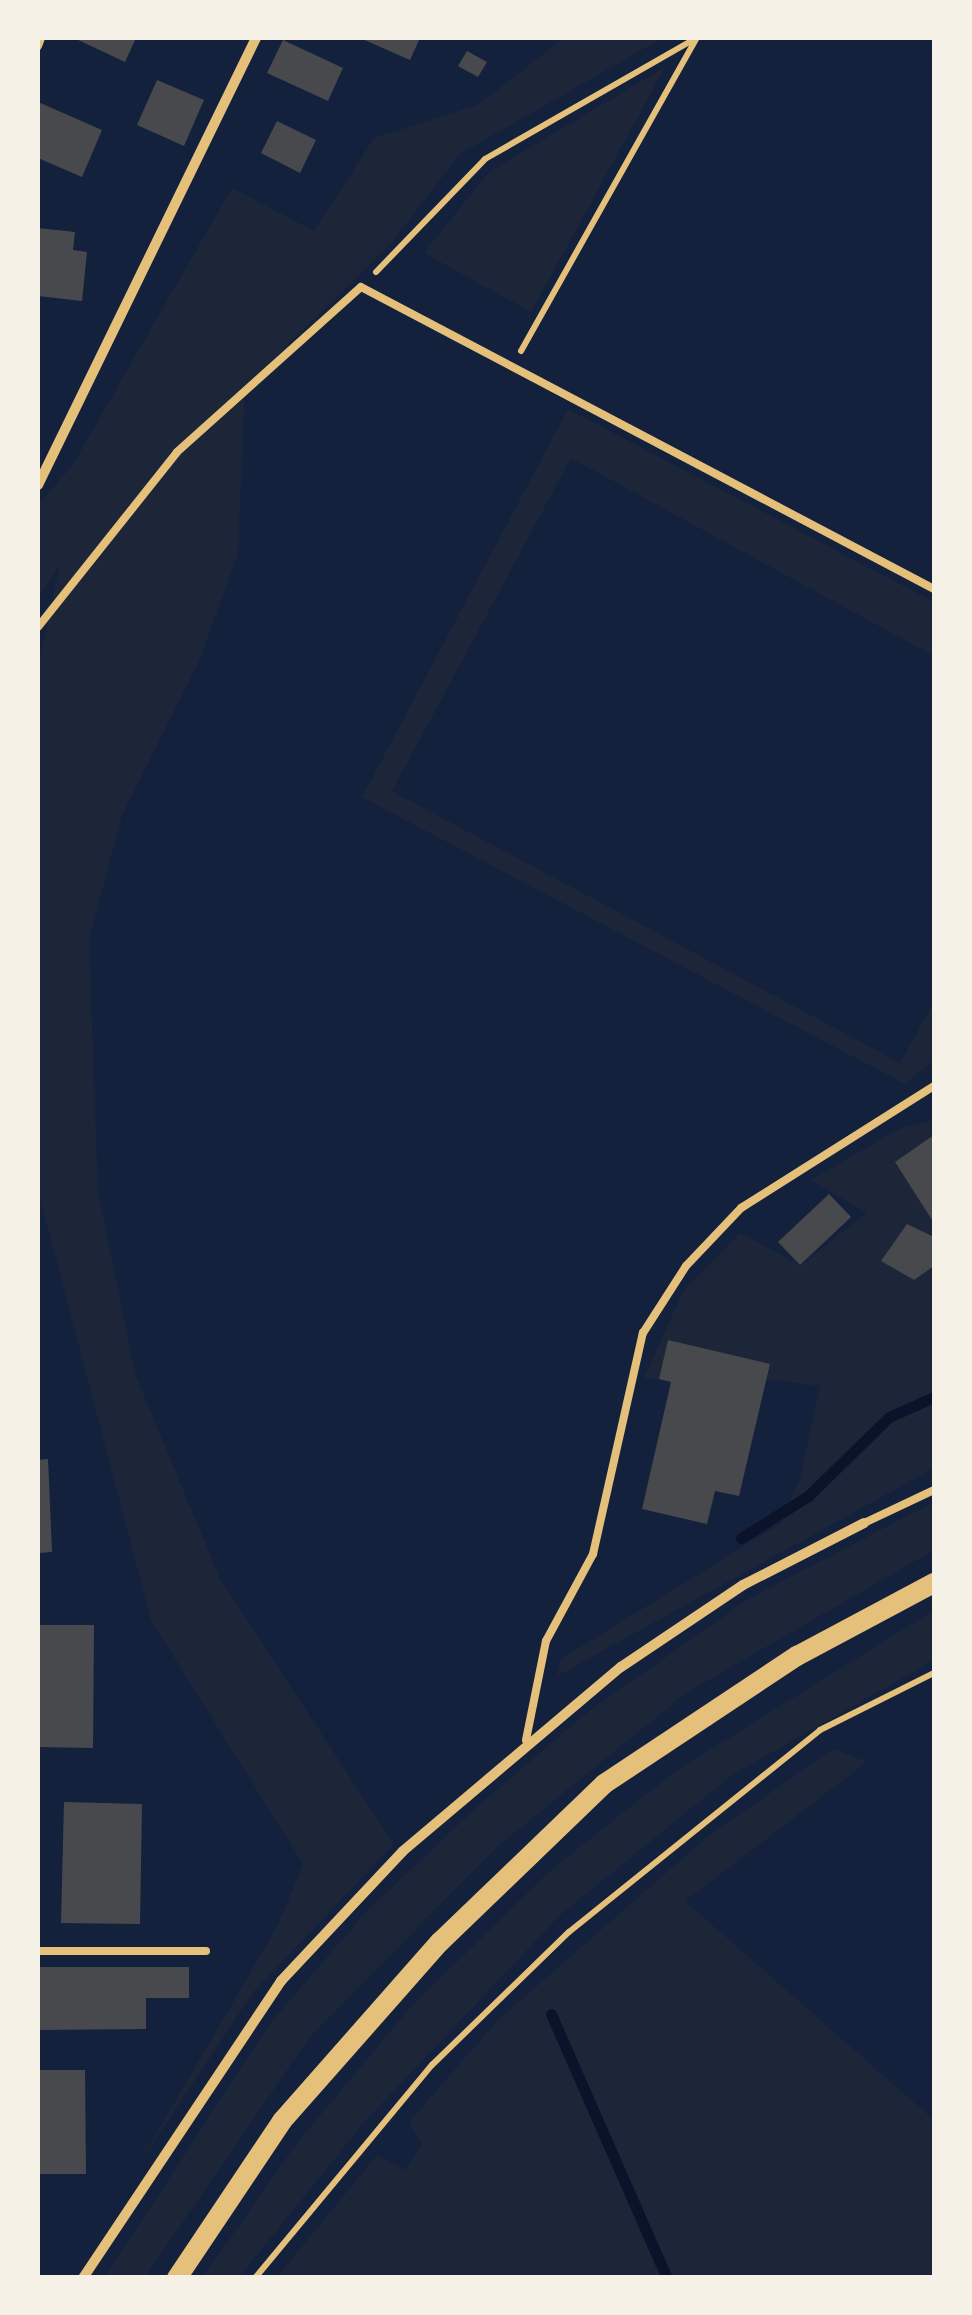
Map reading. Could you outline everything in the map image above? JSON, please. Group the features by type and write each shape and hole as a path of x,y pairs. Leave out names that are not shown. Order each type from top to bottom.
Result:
{"main road":[{"path":"177,2278 282,2121 440,1942 604,1784 797,1656 934,1583"}],"street":[{"path":"38,484 256,38"},
{"path":"84,2278 281,1980 526,1740 743,1585 864,1523"}],"lane":[{"path":"38,46 41,38"},
{"path":"38,627 176,452 361,287 934,589"},
{"path":"526,1740 546,1641 593,1554 643,1333 686,1266 741,1208 934,1086"},
{"path":"864,1523 934,1490"},
{"path":"38,1951 206,1951"}],"path":[{"path":"361,287 485,159 696,38"},
{"path":"514,365 696,38"},
{"path":"255,2278 432,2065 568,1932 820,1730 934,1673"}],"shaded area":[{"path":"564,38 662,38 460,154 391,243 245,387 238,553 199,661 122,815 89,939 98,1192 135,1374 221,1581 394,1844 254,1991 137,2167 278,1925 303,1864 151,1620 38,1190 38,668 60,564 38,598 38,505 72,466 232,188 314,231 374,138 478,105"},
{"path":"665,67 531,312 424,253 489,172"},
{"path":"568,409 934,602 934,656 571,458 392,791 900,1063 934,1002 934,1060 905,1084 362,797"},
{"path":"934,1120 934,1468 557,1676 561,1659 780,1524 800,1479 820,1386 767,1379 770,1364 668,1341 659,1379 644,1378 683,1292 740,1233 800,1265 867,1213 811,1180 899,1129"},
{"path":"934,1502 934,1550 686,1693 497,1847 309,2038 145,2277 105,2277 271,2022 367,1911 477,1807 584,1715 748,1599"},
{"path":"934,1610 934,1660 732,1775 559,1916 365,2121 239,2277 203,2277 297,2143 409,2009 552,1869 676,1771"},
{"path":"833,1749 867,1762 685,1901 934,2120 934,2277 277,2277 377,2155 406,2170 422,2144 409,2122 499,2019 706,1838"}],"building":[{"path":"74,38 136,38 125,62"},
{"path":"360,38 420,38 410,60"},
{"path":"283,40 343,68 328,101 267,73"},
{"path":"467,51 487,62 478,77 458,66"},
{"path":"157,80 204,100 184,146 137,125"},
{"path":"38,102 102,130 82,177 38,158"},
{"path":"277,121 316,140 300,173 261,153"},
{"path":"38,228 75,232 73,250 87,252 82,301 38,296"},
{"path":"934,1135 934,1223 895,1162"},
{"path":"829,1194 851,1217 800,1265 778,1242"},
{"path":"907,1224 934,1237 934,1266 914,1280 881,1261"},
{"path":"668,1340 770,1364 739,1496 715,1491 707,1524 642,1509 671,1382 659,1379"},
{"path":"48,1459 52,1552 38,1553 38,1460"},
{"path":"38,1625 94,1625 93,1748 38,1747"},
{"path":"64,1802 142,1804 140,1924 61,1923"},
{"path":"38,1967 189,1967 189,1998 146,1998 146,2029 38,2030"},
{"path":"38,2070 85,2070 86,2174 38,2174"}],"waterway":[{"path":"741,1538 808,1496 889,1417 934,1397"},
{"path":"551,2014 667,2278"}]}
